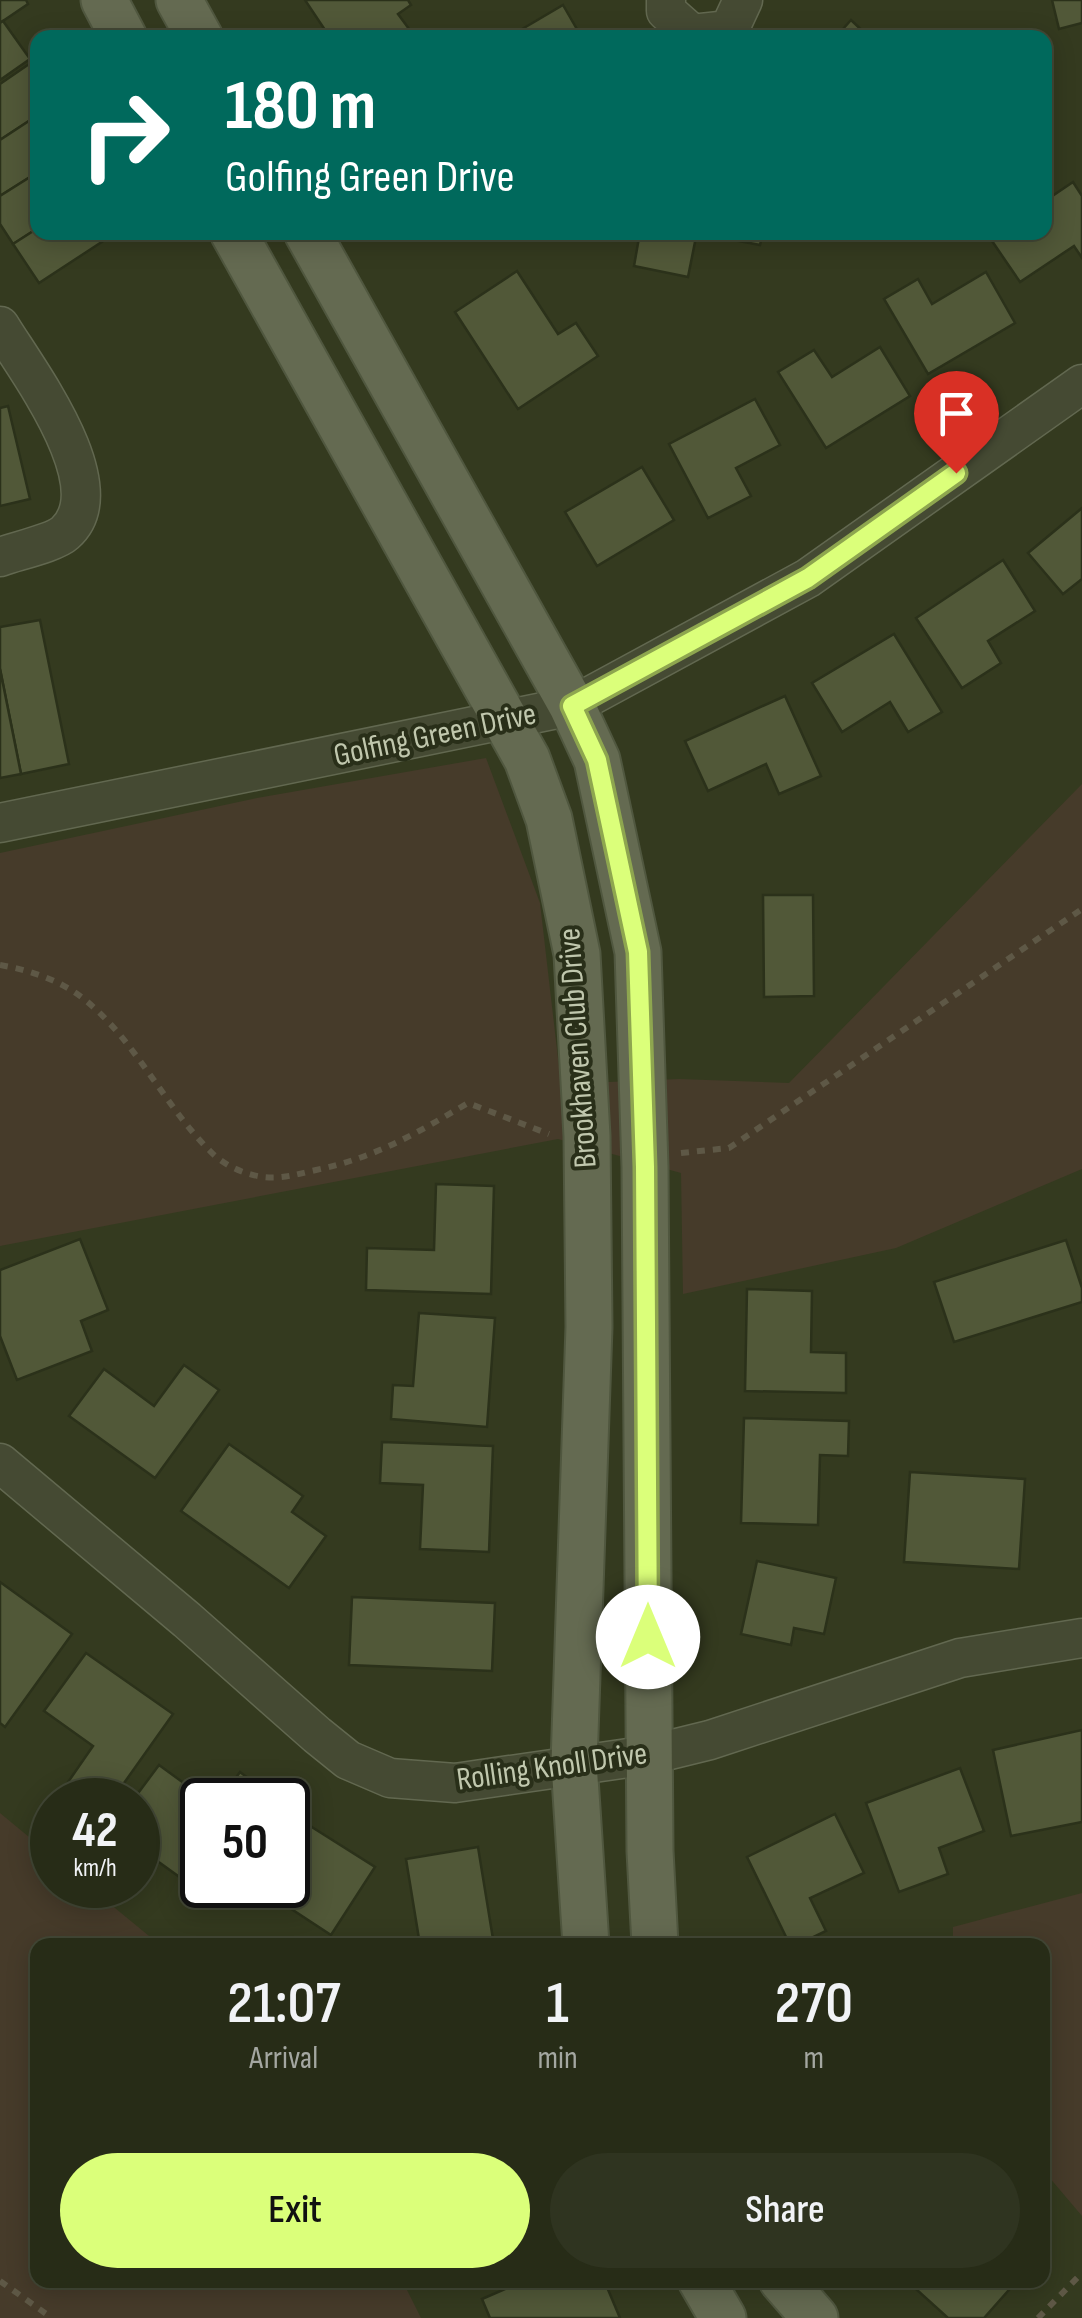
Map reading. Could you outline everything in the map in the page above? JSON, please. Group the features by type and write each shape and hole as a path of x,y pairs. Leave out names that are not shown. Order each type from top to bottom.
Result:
{"main road":[{"path":"104,0 120,30"},
{"path":"180,0 196,30"},
{"name":"Brookhaven Club Drive","path":"237,240 527,758 548,819 577,954 587,1149 589,1327 574,1763 586,1938"},
{"name":"Brookhaven Club Drive","path":"311,240 572,706 597,760 638,952 645,1161 649,1754 655,1938"},
{"path":"705,2288 723,2318"},
{"path":"789,2288 815,2318"}],"street":[{"path":"666,0 666,11 687,30"},
{"path":"729,30 743,0"},
{"path":"0,326 70,441 79,464 80,492 75,519 64,535 0,557"},
{"name":"Golfing Green Drive","path":"0,823 572,706 808,578 1082,384"},
{"name":"Rolling Knoll Drive","path":"0,1464 348,1760 390,1778 456,1783 649,1754 710,1740 960,1658 1082,1638"}],"path":[{"path":"645,1161 729,1148 1082,909"},
{"path":"0,965 32,971 82,996 122,1035 210,1152 234,1168 261,1177 288,1178 335,1167 394,1146 468,1103 587,1149"},
{"path":"1038,2318 1082,2273"},
{"path":"0,2281 52,2318"}],"shaded area":[{"path":"486,758 540,903 561,1084 679,1079 789,1083 1082,784 1082,1169 896,1248 683,1294 681,1173 558,1139 0,1246 0,853 257,798"},
{"path":"0,1813 30,1838 30,1908 115,1908 151,1938 30,1938 30,2288 406,2288 421,2318 0,2318"},
{"path":"1082,1893 1082,2216 1050,2178 1050,1938 953,1938 953,1927"}],"building":[{"path":"0,0 26,0 28,4 0,23"},
{"path":"305,0 408,0 411,5 398,14 410,30 325,30"},
{"path":"1052,0 1082,0 1082,23 1059,29"},
{"path":"563,5 577,30 521,30"},
{"path":"851,20 862,30 842,30"},
{"path":"3,21 30,59 0,80 0,23"},
{"path":"30,63 30,120 0,140 0,84"},
{"path":"30,120 30,177 0,196 0,140"},
{"path":"30,177 30,233 13,244 0,224 0,196"},
{"path":"1073,182 1082,196 1082,258 1074,246 1020,282 991,240 1052,240 1052,196"},
{"path":"30,233 30,240 105,240 39,283 13,244"},
{"path":"639,240 695,240 688,277 634,266"},
{"path":"734,240 761,240 760,245"},
{"path":"517,271 558,334 576,323 598,356 518,409 455,312"},
{"path":"986,272 1015,323 928,374 884,299 918,279 932,304"},
{"path":"880,347 910,396 826,448 778,372 814,350 832,377"},
{"path":"755,399 780,445 736,468 751,496 708,518 669,444"},
{"path":"8,406 30,499 0,506 0,408"},
{"path":"642,467 674,520 597,566 565,512"},
{"path":"1082,508 1082,579 1063,594 1028,553"},
{"path":"1003,560 1035,611 988,641 1001,663 962,688 916,618"},
{"path":"40,620 69,764 21,774 0,669 0,627"},
{"path":"894,634 942,712 908,732 890,702 842,732 812,683"},
{"path":"0,669 21,774 0,778"},
{"path":"785,696 821,776 779,794 766,764 708,791 685,741"},
{"path":"763,895 813,895 814,996 764,997"},
{"path":"436,1184 494,1186 491,1294 366,1290 367,1248 434,1250"},
{"path":"80,1239 108,1310 81,1321 92,1351 17,1380 0,1336 0,1270"},
{"path":"1066,1240 1082,1288 1082,1302 954,1342 934,1282"},
{"path":"747,1289 812,1291 811,1352 846,1353 846,1393 745,1391"},
{"path":"419,1313 495,1318 487,1427 391,1419 393,1385 413,1386"},
{"path":"184,1365 219,1390 155,1478 69,1416 104,1369 154,1406"},
{"path":"744,1418 849,1421 848,1456 820,1455 818,1525 741,1523"},
{"path":"382,1442 493,1446 489,1552 420,1549 423,1485 380,1483"},
{"path":"229,1444 303,1496 292,1512 326,1536 289,1588 181,1511"},
{"path":"910,1472 1025,1479 1019,1569 904,1562"},
{"path":"757,1561 836,1578 824,1634 794,1628 791,1645 741,1634"},
{"path":"0,1582 72,1634 5,1727 0,1723"},
{"path":"352,1597 495,1603 492,1671 349,1665"},
{"path":"86,1653 173,1714 128,1778 71,1778 93,1746 44,1711"},
{"path":"1082,1730 1082,1822 1011,1836 993,1750"},
{"path":"159,1765 180,1780 180,1877 160,1863 160,1778 149,1778"},
{"path":"960,1768 984,1831 939,1848 948,1874 899,1892 866,1803"},
{"path":"835,1814 864,1873 810,1898 826,1931 812,1938 787,1938 747,1857"},
{"path":"310,1826 375,1867 331,1935 290,1908 310,1908"},
{"path":"478,1847 493,1938 419,1938 406,1859"},
{"path":"507,2288 607,2288 620,2318 490,2318 482,2299"},
{"path":"915,2288 1011,2288 984,2318 948,2318"}],"route":[{"path":"648,1637 645,1167 638,952 597,760 572,706 808,578 956,473"}]}
